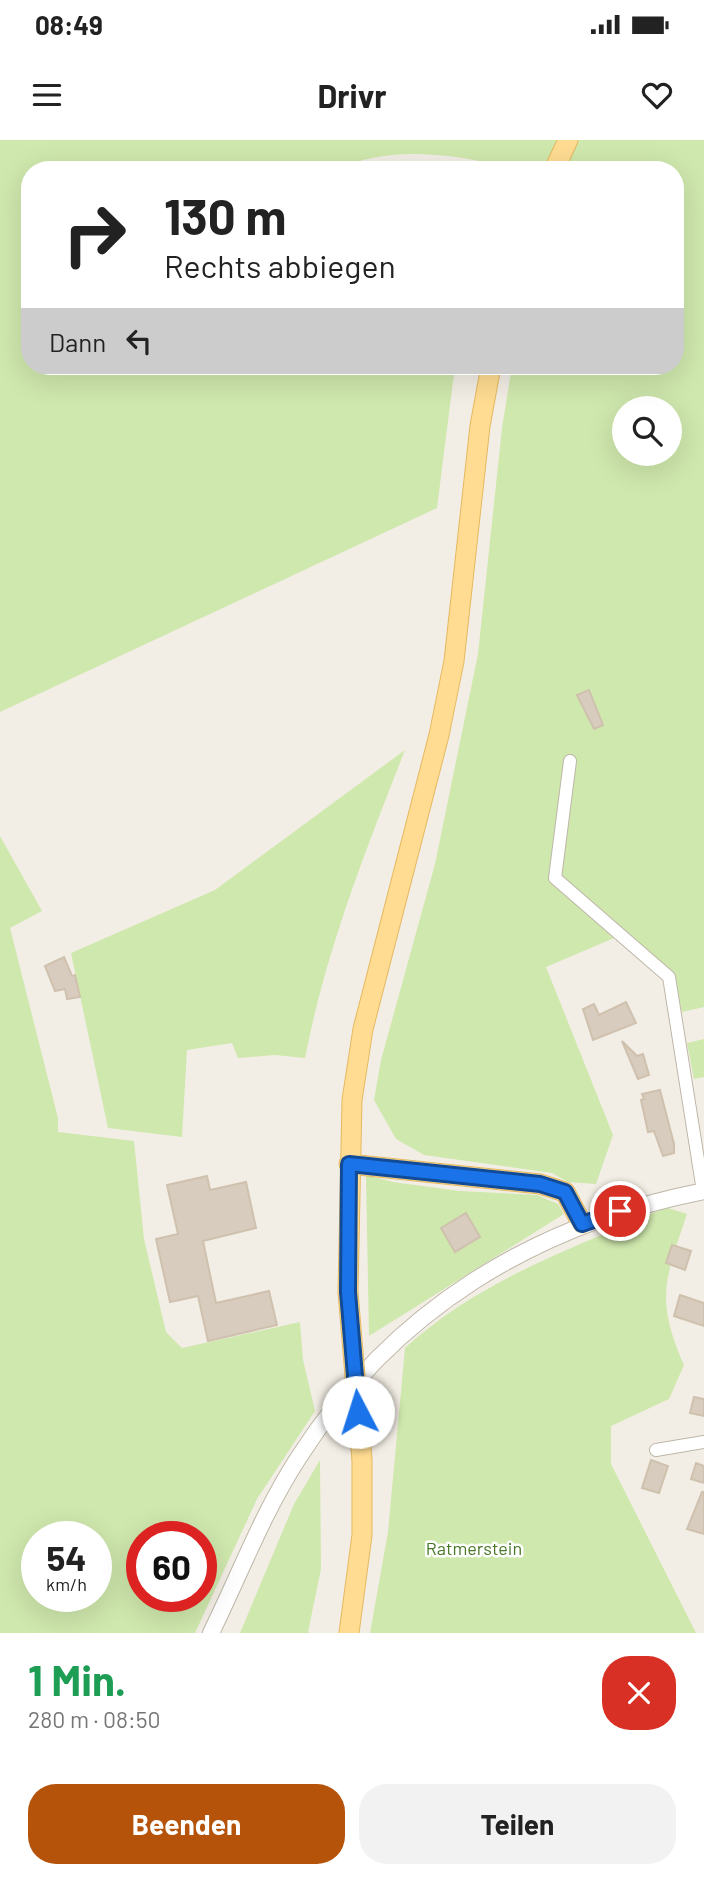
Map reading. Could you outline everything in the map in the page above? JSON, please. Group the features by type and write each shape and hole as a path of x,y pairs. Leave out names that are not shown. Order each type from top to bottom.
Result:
{"main road":[{"path":"349,1633 362,1535 362,1460 348,1292 352,1100 363,1029 439,734 454,661 480,426 489,375"},
{"path":"349,1164 540,1184 565,1192 582,1224"}],"street":[{"path":"211,1633 272,1502 299,1457 331,1411 375,1361 470,1282 530,1246 639,1204 704,1191 669,977 555,878 570,761"},
{"path":"656,1450 704,1442"}],"green space":[{"path":"0,140 704,140 704,1007 682,1012 674,974 623,929 614,938 546,967 613,1135 596,1184 568,1182 552,1173 424,1155 396,1139 374,1100 381,1060 435,864 478,654 502,428 511,375 684,375 684,161 477,161 450,156 411,154 361,161 21,161 21,375 454,375 437,508 0,712"},
{"path":"405,750 335,939 305,1058 275,1055 238,1058 232,1043 187,1050 182,1137 108,1128 71,953 215,890"},
{"path":"0,836 42,911 10,928 58,1118 58,1132 134,1141 144,1239 166,1332 182,1348 300,1322 303,1360 315,1411 257,1499 217,1585 217,1521 126,1521 126,1612 205,1612 195,1633 0,1633"},
{"path":"704,1039 704,1077 694,1079 687,1043"},
{"path":"366,1175 393,1182 460,1191 537,1195 558,1204 564,1214 369,1336"},
{"name":"Ratmerstein","path":"668,1208 687,1214 673,1256 666,1289 669,1322 684,1365 669,1399 611,1426 611,1464 696,1633 370,1633 388,1532 405,1348 449,1313 521,1271"},
{"path":"320,1460 321,1569 308,1632 310,1633 240,1633 294,1504"}],"building":[{"path":"589,690 603,725 594,729 577,695"},
{"path":"64,957 72,976 75,975 80,997 67,999 65,989 55,991 45,966"},
{"path":"626,1002 636,1023 593,1040 583,1009 594,1004 599,1015"},
{"path":"622,1041 637,1056 643,1054 649,1075 638,1079"},
{"path":"660,1090 674,1144 674,1153 663,1156 654,1131 648,1132 641,1100 644,1099 642,1094"},
{"path":"207,1176 210,1190 246,1182 256,1228 203,1241 216,1303 269,1291 277,1325 208,1341 198,1296 170,1302 156,1239 178,1234 167,1185"},
{"path":"466,1213 480,1237 455,1252 441,1228"},
{"path":"672,1245 691,1251 685,1270 666,1263"},
{"path":"680,1295 704,1303 704,1326 674,1316"},
{"path":"694,1397 704,1399 704,1416 690,1413"},
{"path":"651,1460 668,1466 659,1493 642,1488"},
{"path":"696,1463 704,1466 704,1483 691,1479"},
{"path":"704,1492 704,1534 687,1529"}],"route":[{"path":"358,1412 348,1292 349,1164 540,1184 565,1192 582,1224 620,1211"}]}
